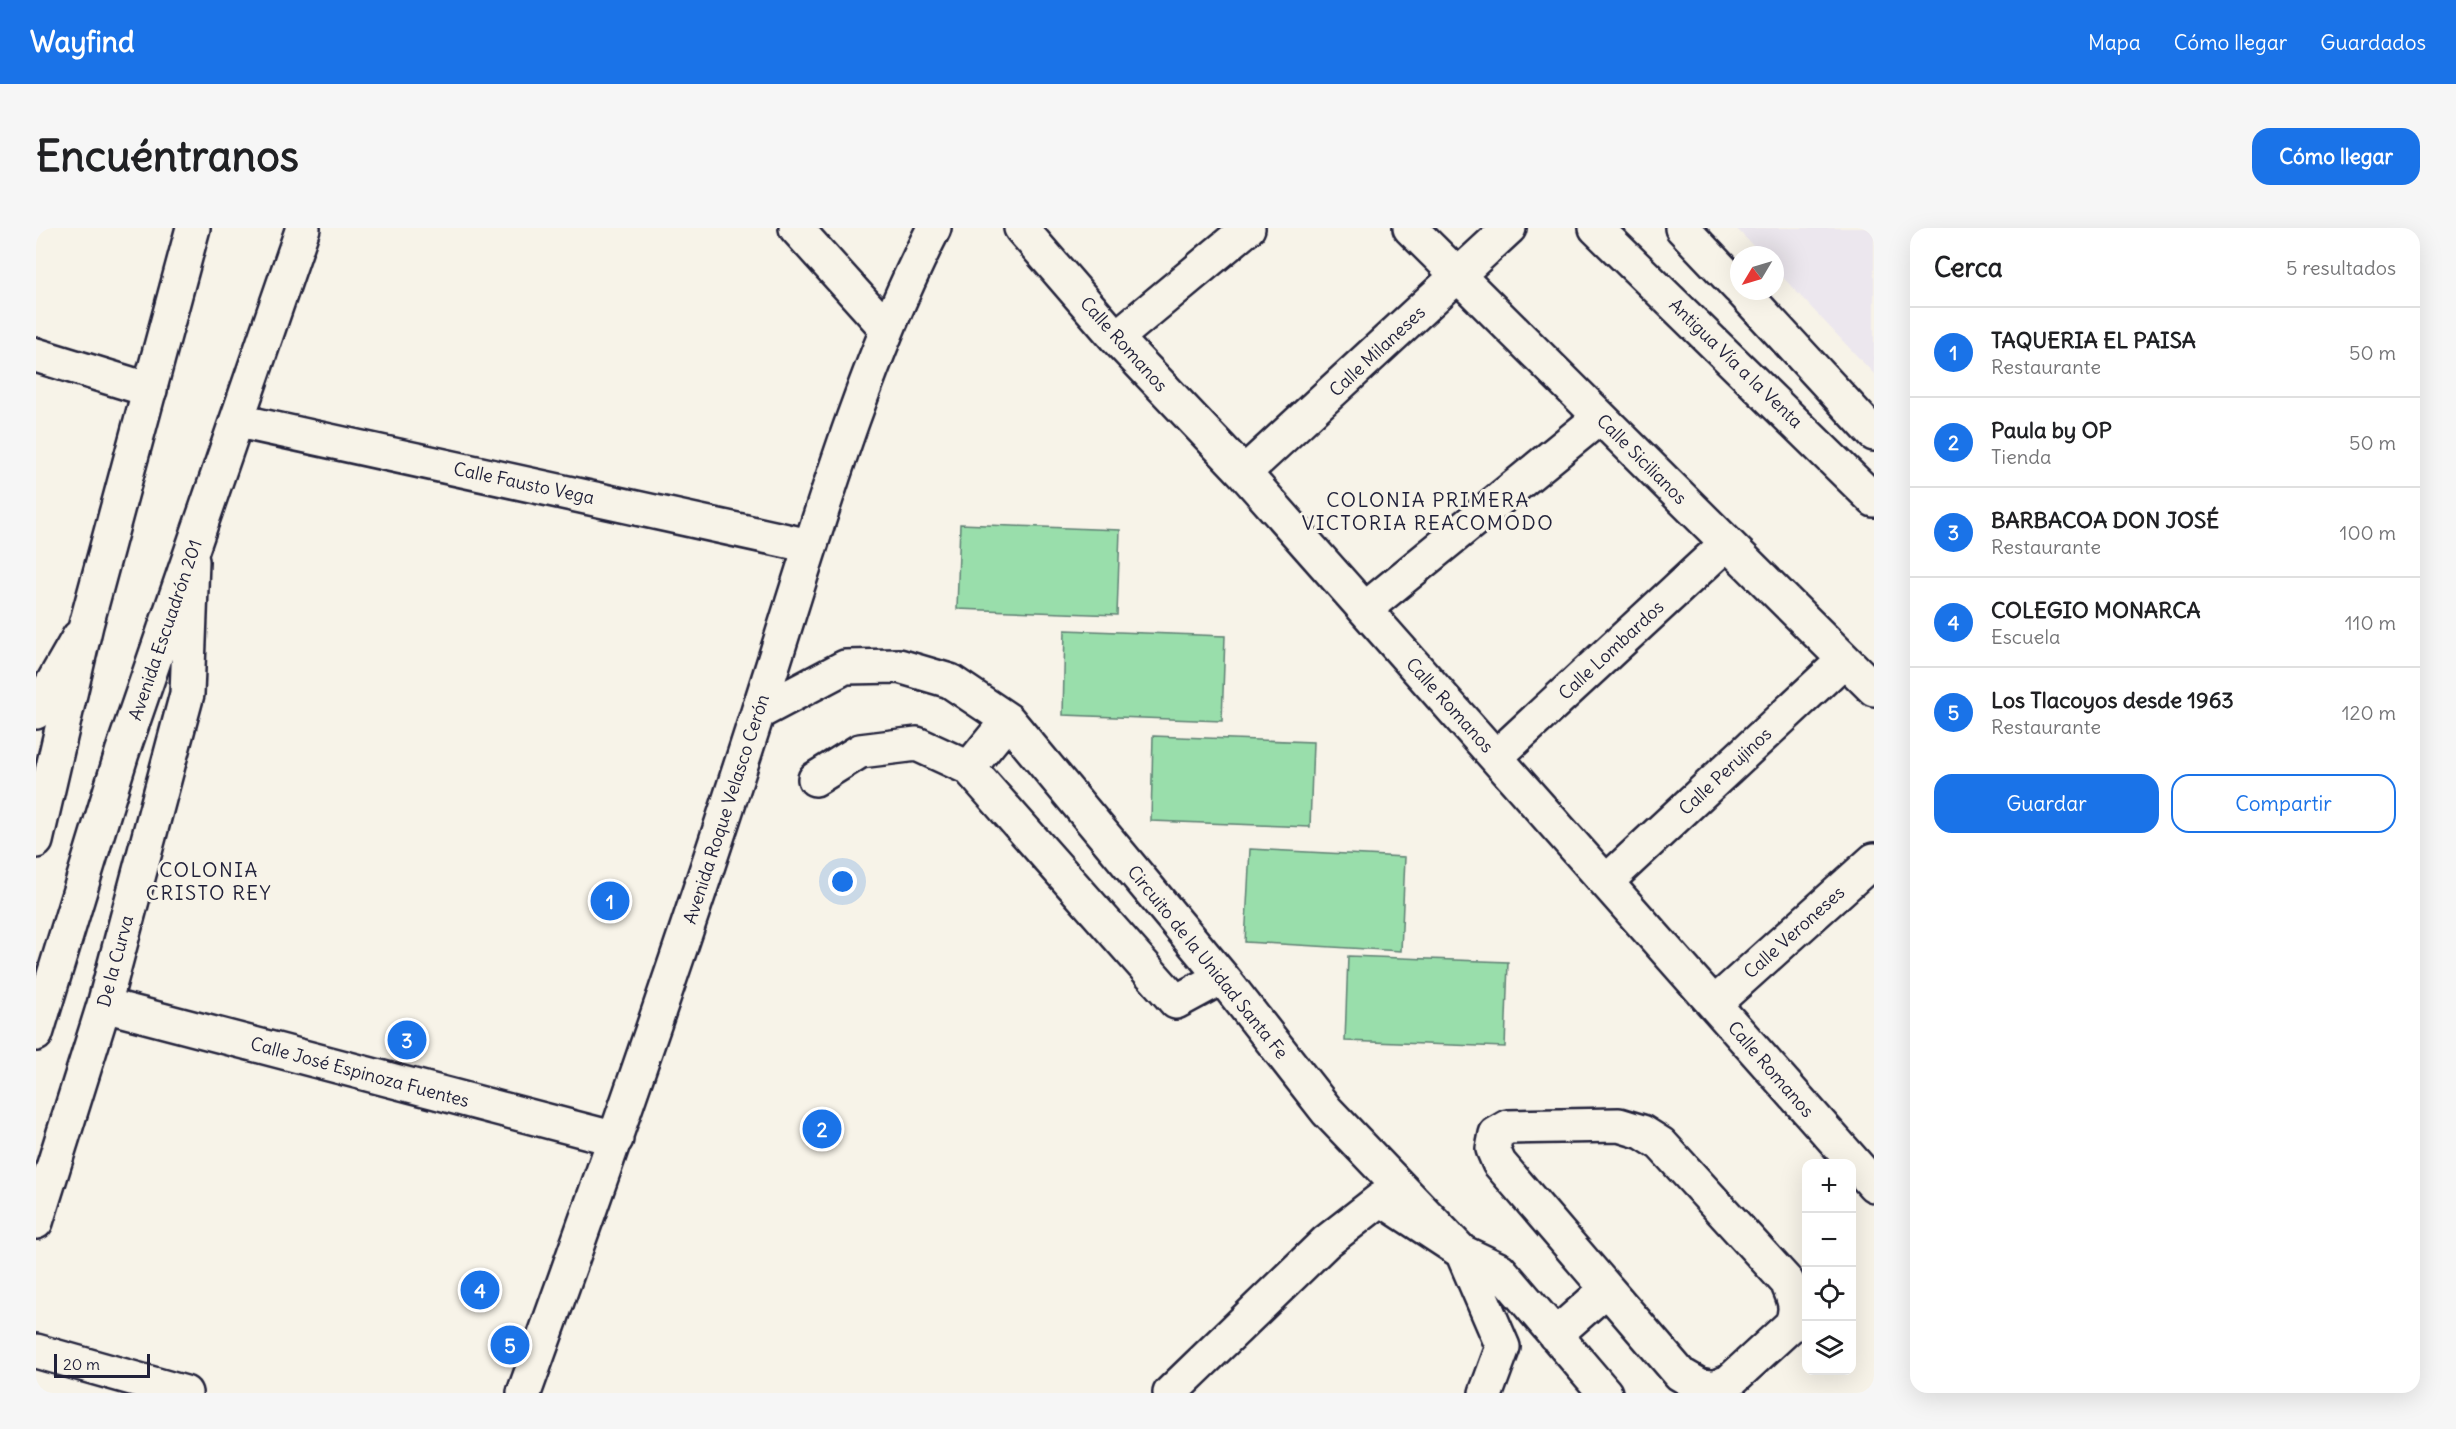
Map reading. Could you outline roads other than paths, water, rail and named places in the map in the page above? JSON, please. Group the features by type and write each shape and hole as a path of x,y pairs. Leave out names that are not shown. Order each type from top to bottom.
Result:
{"street":[{"path":"36,842 86,625 193,228"},
{"name":"Avenida Escuadrón 201","path":"36,1034 122,753 303,228"},
{"path":"796,228 887,329"},
{"name":"Avenida Roque Velasco Cerón","path":"524,1393 616,1139 758,713 810,546 887,329 934,228"},
{"name":"Calle Romanos","path":"1021,228 1116,338 1244,473 1874,1185"},
{"path":"1116,338 1248,228"},
{"name":"Calle Sicilianos","path":"1410,228 1874,689"},
{"name":"Calle Milaneses","path":"1244,473 1509,228"},
{"name":"Antigua Vía a la Venta","path":"1596,228 1874,500"},
{"path":"1682,228 1730,279"},
{"path":"1749,300 1874,434"},
{"path":"36,355 150,390"},
{"path":"1365,609 1600,417"},
{"name":"Calle Fausto Vega","path":"238,421 810,546"},
{"name":"Calle Lombardos","path":"1496,757 1726,543"},
{"name":"De la Curva","path":"36,1222 104,1005 187,694 192,554"},
{"path":"36,712 86,625"},
{"name":"Calle Perujinos","path":"1606,882 1844,660"},
{"name":"Circuito de la Unidad Santa Fe","path":"758,713 845,667 899,666 950,681 1008,720 1222,977 1327,1111 1462,1252 1500,1270 1605,1393"},
{"path":"969,768 1008,720"},
{"path":"815,779 860,751 916,744 969,768 1176,1002 1222,977"},
{"name":"Calle Veroneses","path":"1714,1004 1874,860"},
{"name":"Calle José Espinoza Fuentes","path":"104,1005 616,1139"},
{"path":"1561,1124 1619,1125 1642,1132 1661,1144 1787,1282 1794,1298 1797,1314 1791,1325 1730,1381 1714,1388 1699,1385 1680,1374 1607,1289 1499,1163 1493,1149 1496,1134 1508,1127 1561,1124"},
{"path":"1170,1393 1326,1242 1381,1199 1462,1252 1503,1347 1486,1393"},
{"path":"1555,1335 1607,1289"},
{"path":"36,1351 185,1393"}],"place":[{"name":"TAQUERIA EL PAISA","path":"610,901"},
{"name":"BARBACOA DON JOSÉ","path":"407,1040"},
{"name":"Paula by OP","path":"822,1129"},
{"name":"COLEGIO MONARCA","path":"480,1290"},
{"name":"Los Tlacoyos desde 1963","path":"510,1345"}],"district":[{"name":"COLONIA PRIMERA VICTORIA REACOMODO","path":"1428,510"},
{"name":"COLONIA CRISTO REY","path":"209,880"}]}
